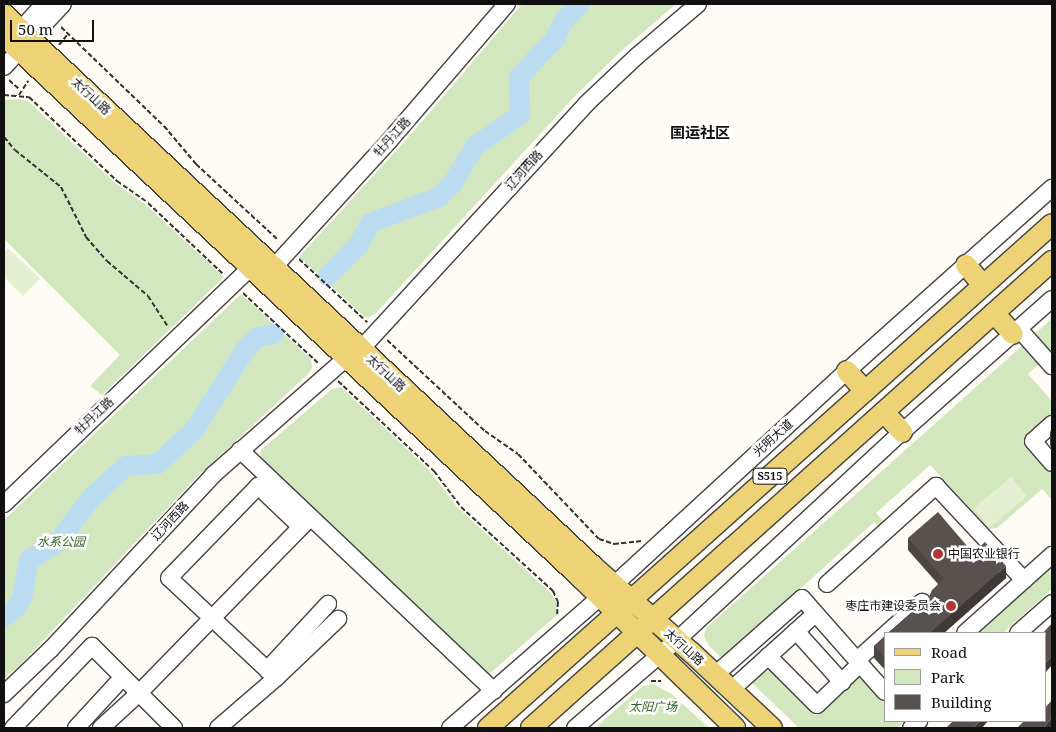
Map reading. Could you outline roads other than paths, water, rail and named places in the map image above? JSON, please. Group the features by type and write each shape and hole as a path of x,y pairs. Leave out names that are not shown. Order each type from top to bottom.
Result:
{"main road":[{"name":"太行山路","path":"4,14 14,41 250,268 354,353"},
{"name":"太行山路","path":"14,41 274,267 354,353 607,591 632,601 654,619 772,728"},
{"name":"S515","path":"488,728 1052,224"},
{"name":"S515","path":"531,728 1052,260"},
{"path":"966,265 983,285"},
{"path":"994,312 1016,331"},
{"path":"847,371 865,391"},
{"path":"884,412 902,432"},
{"name":"太行山路","path":"607,591 616,614 734,728"}],"street":[{"path":"4,67 14,41 44,4"},
{"path":"14,41 63,4"},
{"name":"牡丹江路","path":"274,267 402,127 507,4"},
{"name":"辽河西路","path":"4,694 51,649 199,489 240,450 354,353 377,331 586,104 637,56 698,4"},
{"name":"光明大道","path":"450,728 607,591 847,371 1052,188"},
{"name":"牡丹江路","path":"4,504 250,268"},
{"path":"575,728 677,640 902,432 1052,299"},
{"path":"1016,331 1052,366"},
{"path":"1052,424 1033,441 1052,463"},
{"path":"240,450 306,522"},
{"path":"271,674 169,578 258,486 306,522 494,691"},
{"path":"827,584 936,486 1024,580"},
{"path":"101,728 139,693 306,522"},
{"path":"965,632 1052,555"},
{"path":"715,675 802,598 884,691"},
{"path":"888,632 922,602"},
{"path":"1019,632 1052,603"},
{"path":"218,728 271,674 328,604"},
{"path":"732,690 815,614"},
{"path":"271,674 338,620"},
{"path":"796,631 842,682"},
{"path":"768,656 817,705 842,682 858,662 884,636"},
{"path":"13,728 92,646 174,728"},
{"path":"76,728 123,677"}],"waterway":[{"path":"328,276 359,244 370,223 439,197 453,183 475,146 520,115 519,77 554,40 564,20 580,4"},
{"path":"4,617 15,609 22,598 29,560 58,542 91,498 126,466 158,464 195,429 245,350 258,337 274,334"}],"place":[{"name":"中国农业银行","path":"938,554"},
{"name":"枣庄市建设委员会","path":"951,606"}],"district":[{"name":"国运社区","path":"700,133"}],"park label":[{"name":"水系公园","path":"61,542"},
{"name":"太阳广场","path":"653,707"}]}
